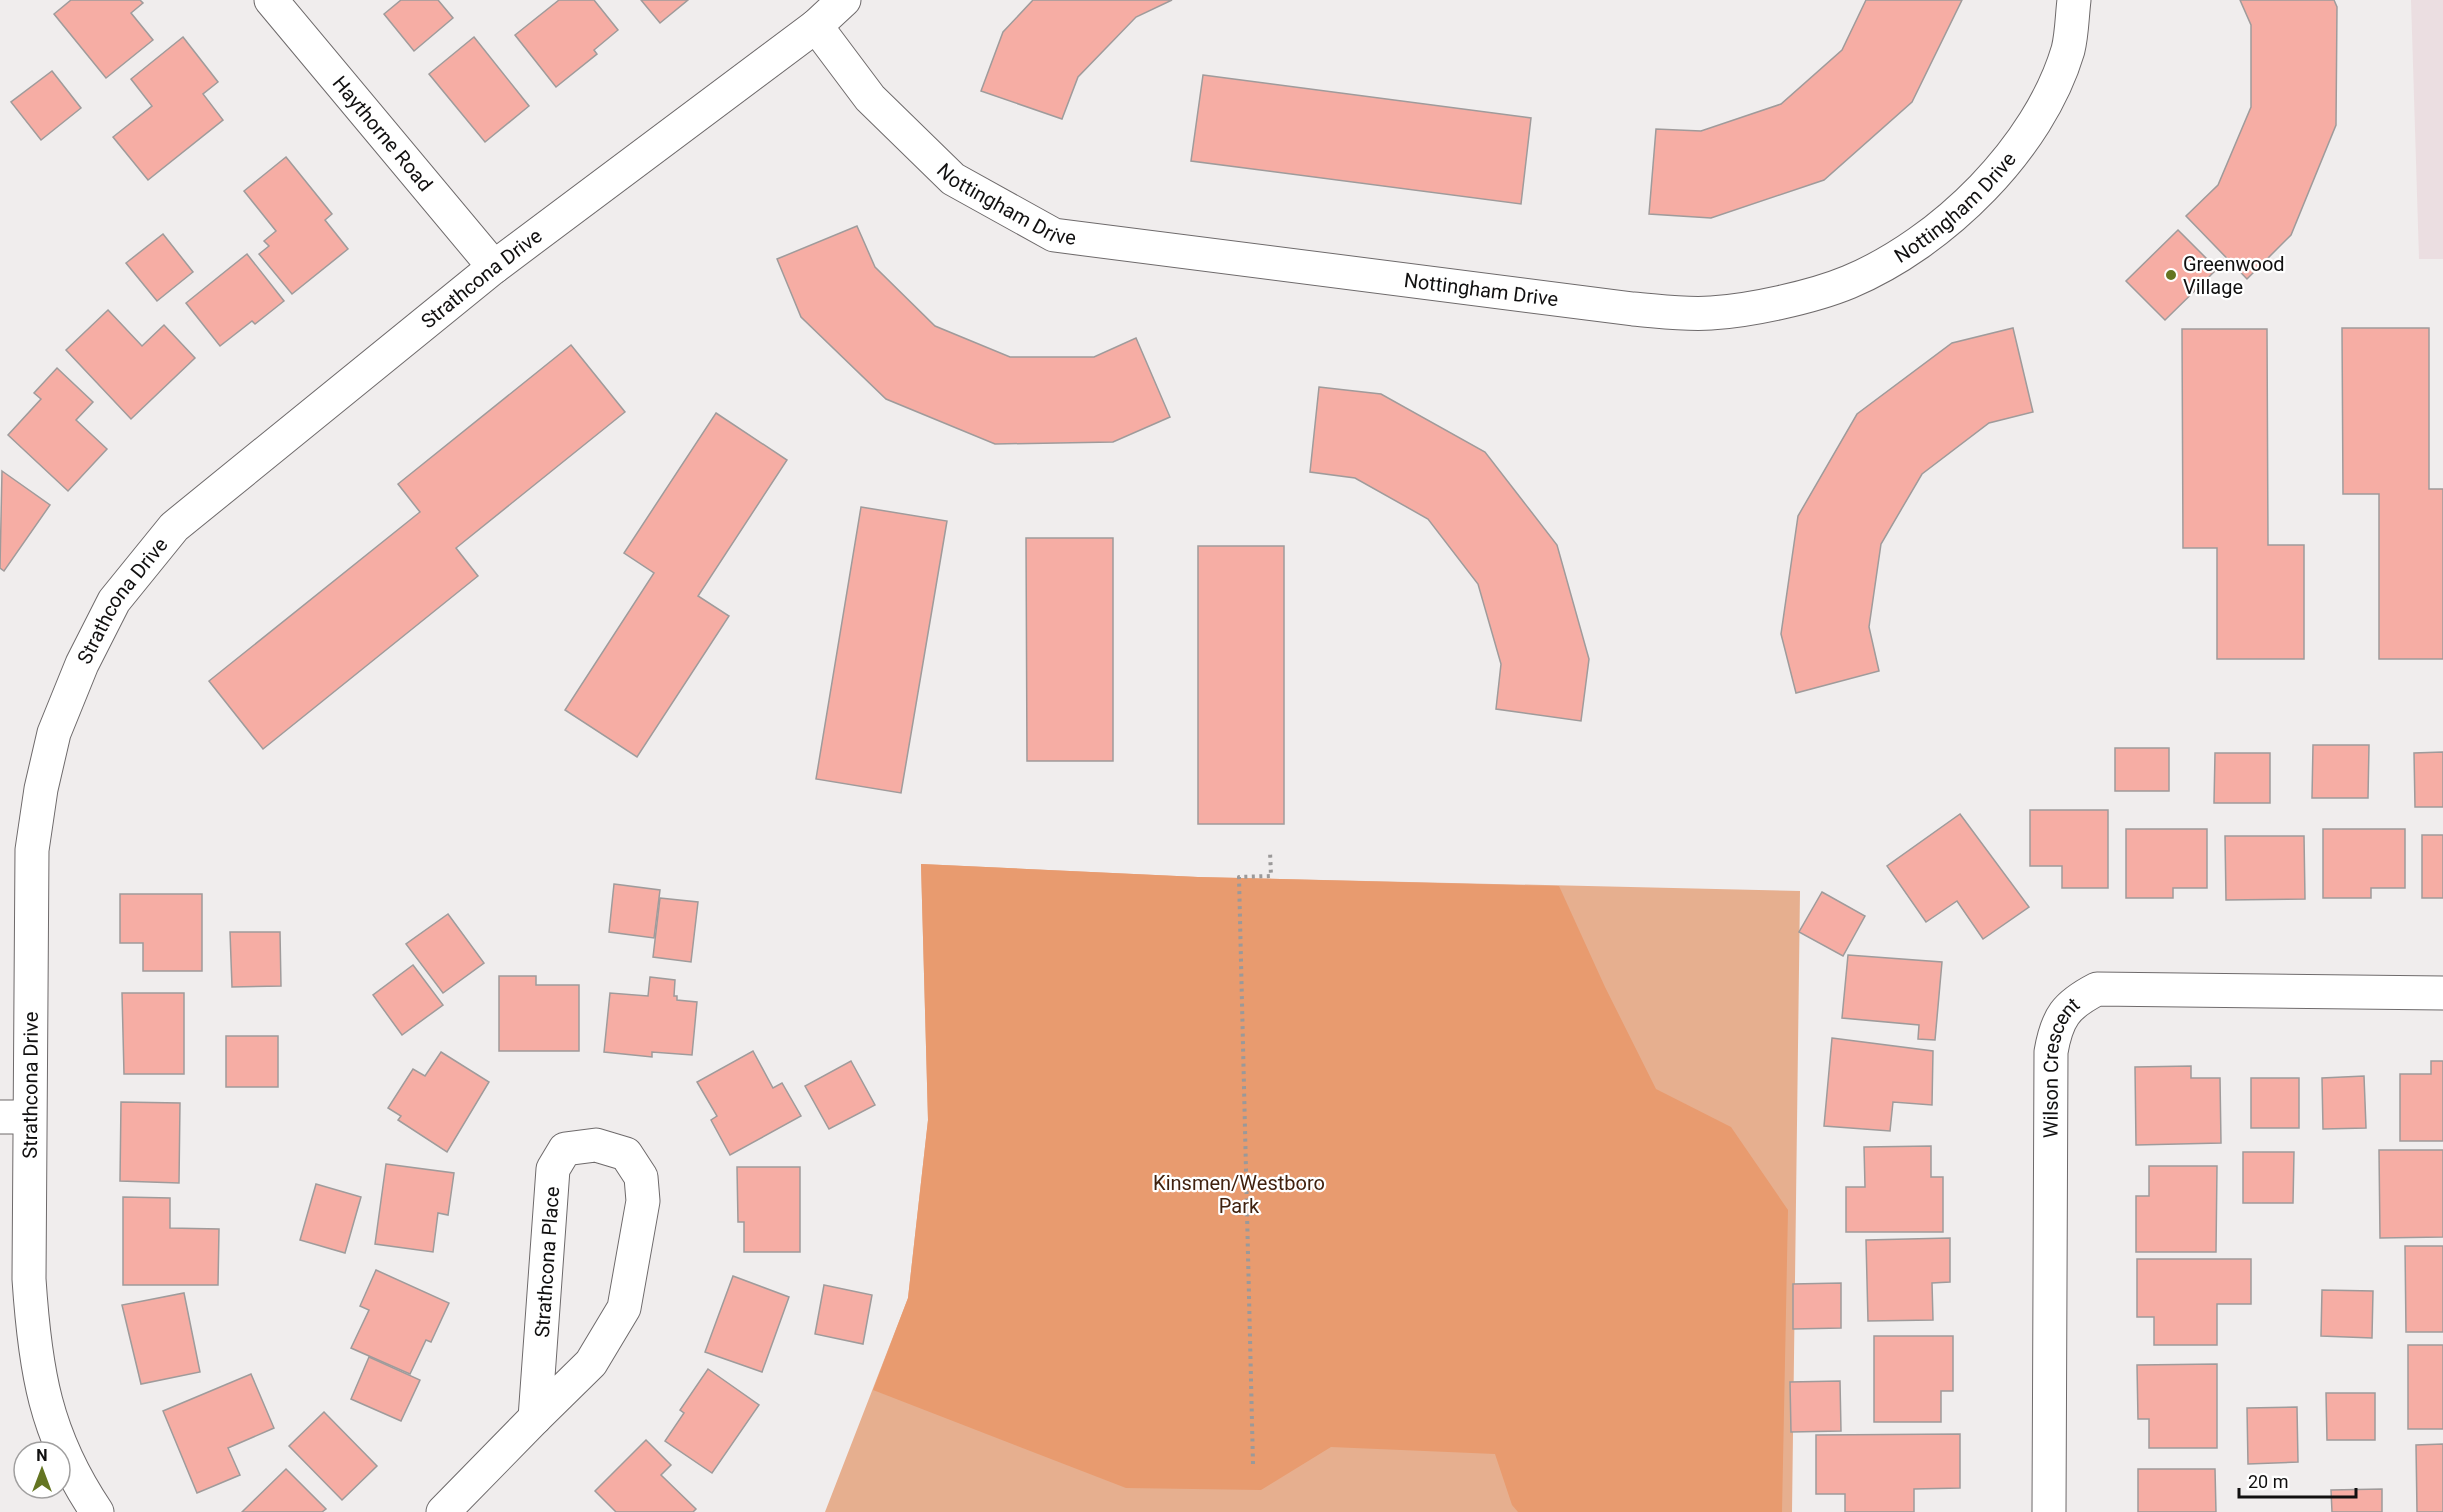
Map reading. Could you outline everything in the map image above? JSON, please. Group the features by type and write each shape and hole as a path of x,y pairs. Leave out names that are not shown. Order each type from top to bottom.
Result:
{"street":[{"name":"Haythorne Road","path":"271,0 494,267"},
{"name":"Strathcona Drive","path":"97,1512 77,1483 50,1422 34,1349 14,1117 32,850 41,789 54,733 82,664 114,601 174,527 494,267 816,26 844,0"},
{"name":"Nottingham Drive","path":"816,26 870,98 953,179 1054,235 1623,308 1711,313 1776,303 1848,282 1906,252 1972,198 2017,151 2042,111 2068,49 2074,0"},
{"name":"Wilson Crescent","path":"2049,1512 2051,1052 2056,1025 2074,1000 2097,989 2443,993"},
{"name":"Strathcona Place","path":"443,1512 591,1363 624,1308 644,1201 641,1177 626,1154 596,1145 565,1149 553,1169 535,1418"}],"path":[{"path":"1253,1464 1239,877 1271,876 1270,851"}],"shaded area":[{"path":"2411,0 2443,0 2443,259 2419,259"}],"green space":[{"name":"Kinsmen/Westboro Park","path":"921,864 1198,877 1800,891 1792,1512 825,1512 908,1298 928,1120"},
{"name":"Kinsmen/Westboro Park","path":"921,864 1198,877 1559,886 1605,987 1656,1089 1731,1127 1788,1210 1782,1512 1518,1512 1512,1505 1495,1454 1331,1447 1261,1490 1126,1488 873,1390 908,1298 928,1120"}],"building":[{"path":"71,0 140,0 143,3 131,13 153,40 106,78 54,14"},
{"path":"401,0 438,0 453,18 414,51 384,14"},
{"path":"559,0 594,0 618,30 594,50 597,54 556,87 515,35"},
{"path":"641,0 688,0 660,23"},
{"path":"1033,0 1172,0 1136,17 1078,77 1062,119 981,91 1003,32"},
{"path":"1866,0 1962,0 1912,102 1824,180 1711,218 1649,214 1656,129 1701,131 1781,104 1842,50"},
{"path":"2240,0 2334,0 2337,7 2336,125 2291,235 2247,279 2186,216 2218,185 2251,107 2251,25"},
{"path":"183,37 218,82 203,94 223,120 148,180 113,137 152,106 131,79"},
{"path":"474,37 529,106 485,142 429,74"},
{"path":"52,71 81,108 41,140 11,102"},
{"path":"1203,75 1531,118 1521,204 1191,161"},
{"path":"286,157 332,214 325,220 348,249 292,294 259,254 269,246 264,241 276,231 244,191"},
{"path":"857,226 875,267 935,326 1010,357 1094,357 1136,338 1170,417 1113,442 995,444 886,399 801,317 777,259"},
{"name":"Greenwood Village","path":"2178,230 2217,269 2165,320 2126,281"},
{"path":"163,234 193,272 157,301 126,263"},
{"path":"247,254 284,301 255,324 252,321 220,346 186,303"},
{"path":"108,310 142,346 164,325 195,358 131,419 66,350"},
{"path":"2013,328 2033,412 1989,423 1922,474 1881,544 1869,627 1879,671 1796,693 1781,634 1798,516 1857,414 1952,343"},
{"path":"2342,328 2429,328 2429,489 2443,489 2443,659 2379,659 2379,494 2343,494"},
{"path":"2182,329 2267,329 2268,545 2304,545 2304,659 2217,659 2217,548 2183,548"},
{"path":"571,345 625,412 456,548 478,576 263,749 209,681 420,512 398,484"},
{"path":"57,368 93,402 76,420 107,449 68,491 8,435 41,399 34,393"},
{"path":"1319,387 1381,394 1485,452 1557,545 1589,659 1581,721 1496,709 1501,664 1478,584 1428,519 1355,478 1310,472"},
{"path":"716,413 787,460 698,596 729,616 637,757 565,710 654,573 624,553"},
{"path":"2,471 50,505 4,571 0,568"},
{"path":"861,507 947,521 901,793 816,779"},
{"path":"1026,538 1113,538 1113,761 1027,761"},
{"path":"1198,546 1284,546 1284,824 1198,824"},
{"path":"2313,745 2369,745 2368,798 2312,798"},
{"path":"2115,748 2169,748 2169,791 2115,791"},
{"path":"2443,752 2443,807 2415,807 2414,753"},
{"path":"2215,753 2270,753 2270,803 2214,803"},
{"path":"2030,810 2108,810 2108,888 2062,888 2062,866 2030,866"},
{"path":"1960,814 2029,907 1983,939 1957,901 1926,922 1887,866"},
{"path":"2126,829 2207,829 2207,888 2173,888 2173,898 2126,898"},
{"path":"2323,829 2405,829 2405,888 2371,888 2371,898 2323,898"},
{"path":"2422,835 2443,835 2443,898 2422,898"},
{"path":"2225,836 2304,836 2305,899 2226,900"},
{"path":"614,884 660,890 654,938 609,932"},
{"path":"1822,892 1865,916 1843,956 1799,932"},
{"path":"120,894 202,894 202,971 143,971 143,943 120,943"},
{"path":"660,898 698,902 691,962 653,957"},
{"path":"448,914 484,963 443,993 406,944"},
{"path":"230,932 280,932 281,986 232,987"},
{"path":"1848,955 1942,962 1935,1040 1918,1039 1919,1025 1842,1018"},
{"path":"413,965 443,1005 402,1035 373,995"},
{"path":"499,976 536,976 536,985 579,985 579,1051 499,1051"},
{"path":"650,977 675,980 674,996 677,996 677,1000 697,1002 692,1055 652,1052 652,1057 604,1052 610,993 648,996"},
{"path":"122,993 184,993 184,1074 124,1074"},
{"path":"226,1036 278,1036 278,1087 226,1087"},
{"path":"1832,1038 1933,1051 1932,1105 1893,1102 1890,1131 1824,1126"},
{"path":"753,1051 773,1088 782,1083 801,1116 730,1155 711,1120 717,1116 697,1082"},
{"path":"441,1052 489,1082 447,1152 398,1120 401,1116 388,1108 413,1069 425,1076"},
{"path":"851,1061 875,1105 829,1129 805,1086"},
{"path":"2431,1061 2443,1061 2443,1141 2400,1141 2400,1074 2431,1074"},
{"path":"2191,1066 2191,1078 2220,1078 2221,1143 2136,1145 2135,1067"},
{"path":"2364,1076 2366,1128 2323,1129 2322,1078"},
{"path":"2251,1078 2299,1078 2299,1128 2251,1128"},
{"path":"121,1102 180,1103 179,1183 120,1181"},
{"path":"1931,1146 1931,1177 1943,1177 1943,1232 1846,1232 1846,1187 1865,1187 1864,1147"},
{"path":"2379,1150 2443,1150 2443,1237 2380,1238"},
{"path":"2243,1152 2294,1152 2293,1203 2243,1203"},
{"path":"386,1164 454,1173 448,1215 438,1213 433,1252 375,1244"},
{"path":"2149,1166 2217,1166 2216,1252 2136,1252 2136,1196 2149,1196"},
{"path":"737,1167 800,1167 800,1252 744,1252 744,1222 738,1222"},
{"path":"316,1184 361,1197 345,1253 300,1240"},
{"path":"123,1197 170,1198 170,1228 219,1229 218,1285 123,1285"},
{"path":"1950,1238 1950,1282 1932,1283 1933,1320 1868,1321 1866,1240"},
{"path":"2405,1246 2443,1246 2443,1332 2406,1332"},
{"path":"2137,1259 2251,1259 2251,1304 2217,1304 2217,1345 2154,1345 2154,1317 2137,1317"},
{"path":"376,1270 449,1303 431,1342 426,1340 410,1374 351,1348 369,1310 360,1306"},
{"path":"733,1276 789,1297 762,1372 705,1352"},
{"path":"1841,1283 1841,1328 1793,1329 1793,1284"},
{"path":"824,1285 872,1295 863,1344 815,1334"},
{"path":"2322,1290 2373,1291 2372,1338 2321,1336"},
{"path":"184,1293 200,1372 141,1384 122,1305"},
{"path":"1874,1336 1953,1336 1953,1391 1941,1391 1941,1422 1874,1422"},
{"path":"2408,1345 2443,1345 2443,1429 2408,1429"},
{"path":"369,1357 420,1380 401,1421 351,1399"},
{"path":"2217,1364 2217,1448 2149,1448 2149,1419 2138,1419 2137,1365"},
{"path":"708,1369 759,1405 712,1473 665,1441 684,1413 680,1410"},
{"path":"251,1374 274,1428 228,1448 240,1475 197,1493 163,1411"},
{"path":"1840,1381 1841,1431 1791,1432 1790,1382"},
{"path":"2326,1393 2375,1393 2375,1440 2327,1440"},
{"path":"2297,1407 2298,1462 2248,1464 2247,1408"},
{"path":"324,1412 377,1466 342,1500 289,1446"},
{"path":"1960,1434 1960,1488 1914,1489 1914,1512 1845,1512 1845,1494 1816,1494 1816,1435"},
{"path":"646,1440 671,1465 661,1475 696,1509 693,1512 616,1512 595,1491"},
{"path":"2443,1444 2443,1512 2417,1512 2416,1445"},
{"path":"286,1469 326,1509 322,1512 242,1512"},
{"path":"2138,1469 2215,1469 2216,1512 2138,1512"},
{"path":"2382,1489 2382,1512 2332,1512 2331,1490"}],"place":[{"name":"Greenwood Village","path":"2171,275"}]}
